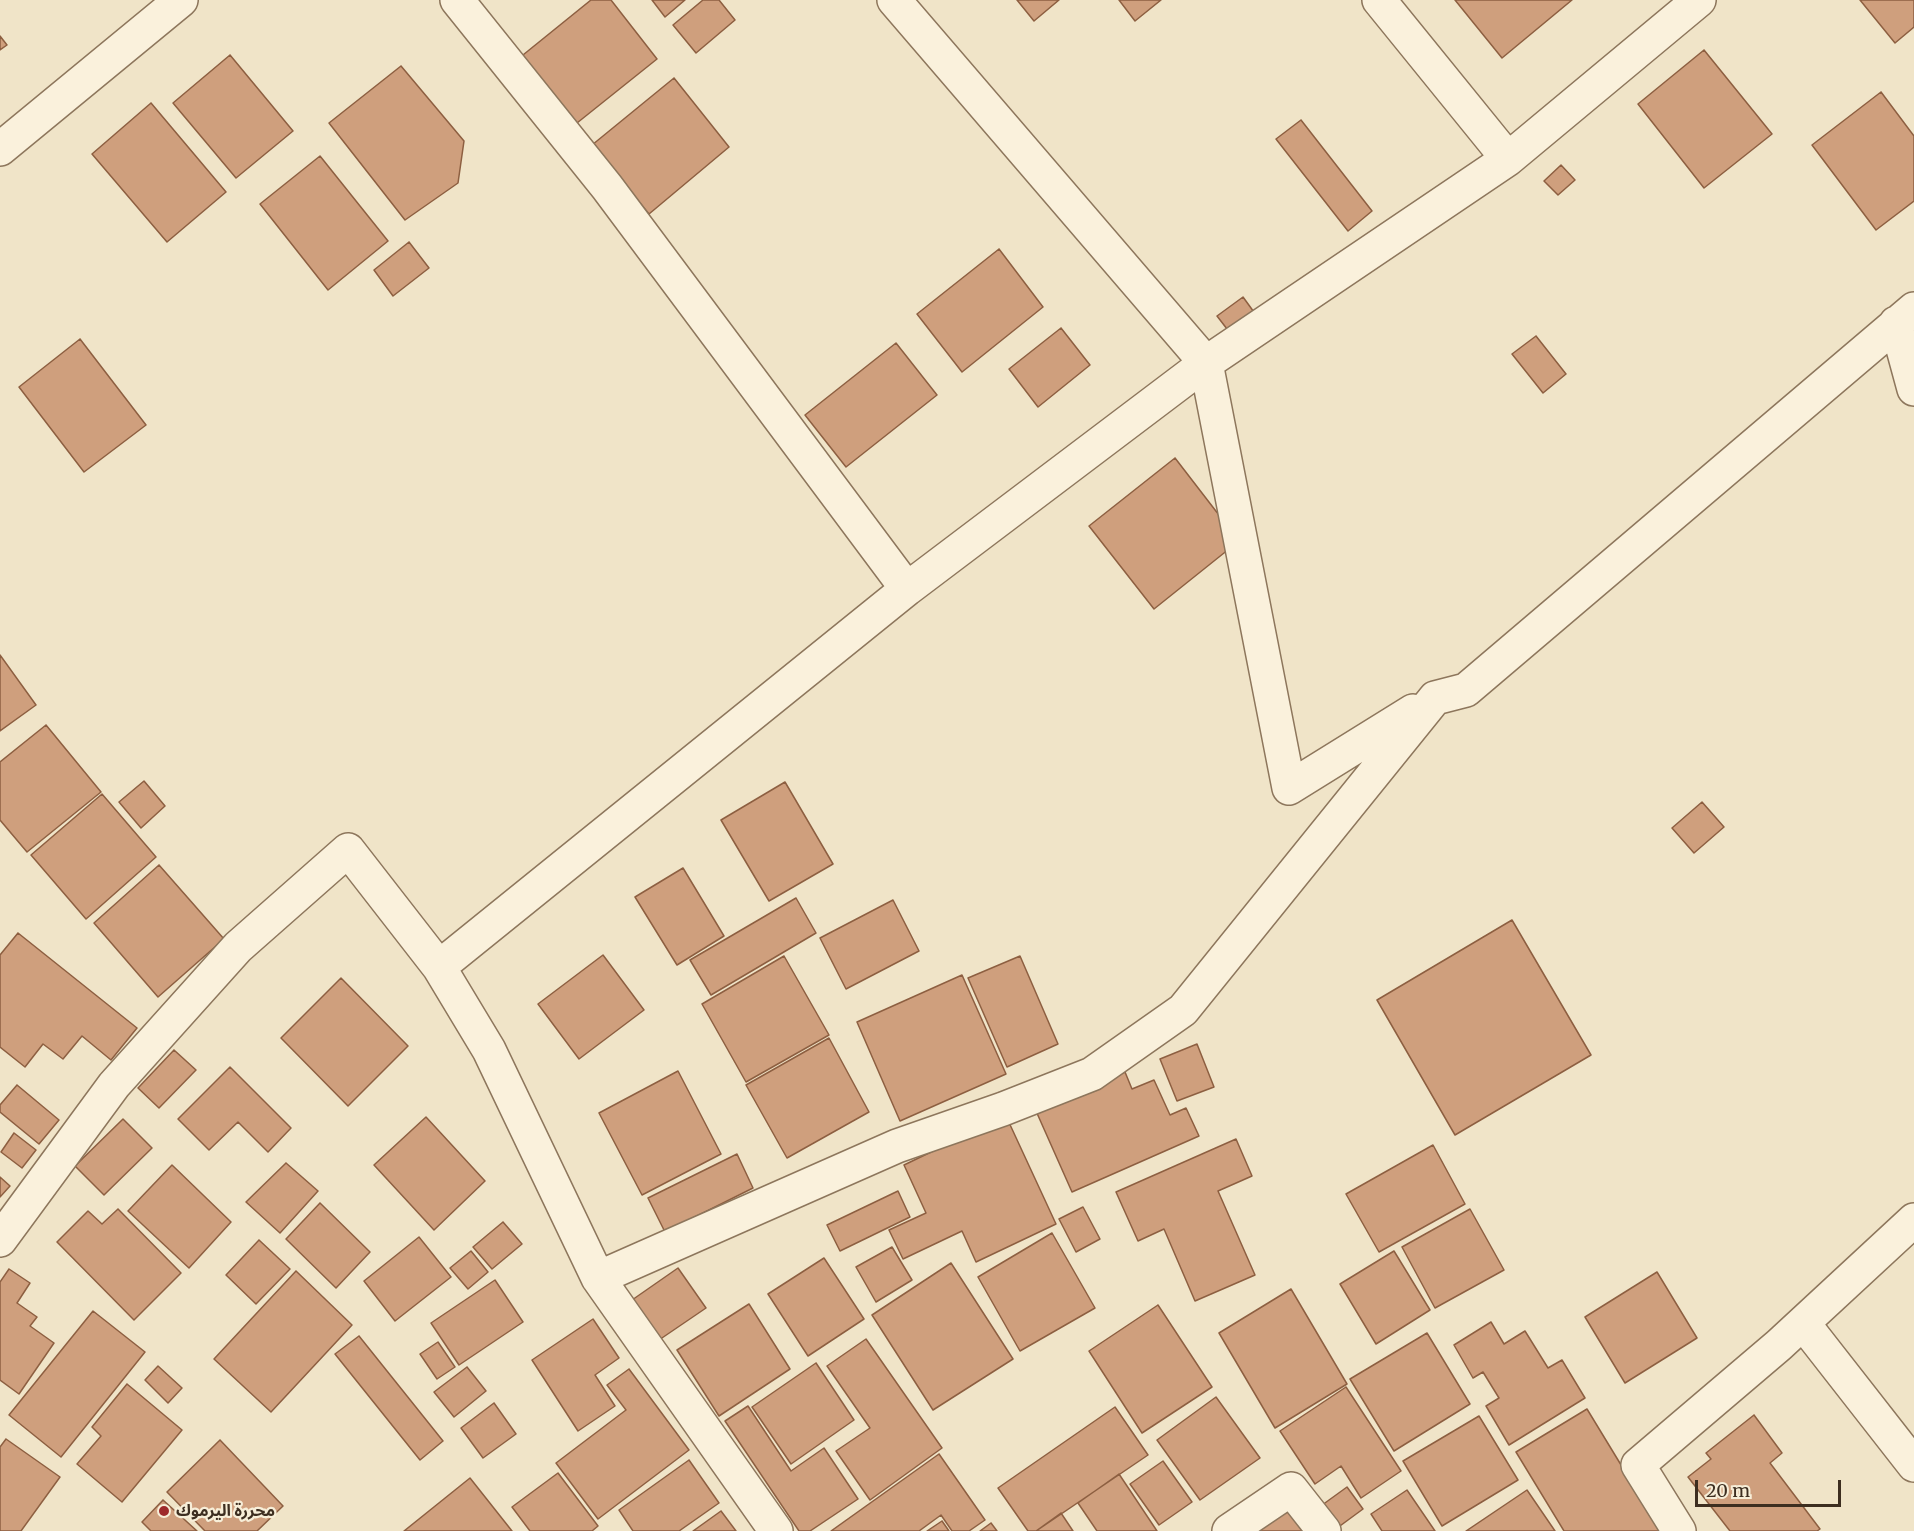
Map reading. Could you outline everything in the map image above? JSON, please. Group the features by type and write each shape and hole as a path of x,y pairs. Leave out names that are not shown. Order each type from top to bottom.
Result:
{"street":[{"path":"0,149 181,0"},
{"path":"457,0 607,187 907,589"},
{"path":"894,0 1206,363 1289,788 1434,698 1466,690 1905,316"},
{"path":"1379,0 1508,159"},
{"path":"439,967 907,589 1206,363 1508,159 1699,0"},
{"path":"1905,316 1914,389"},
{"path":"598,1278 897,1146 1003,1109 1092,1074 1183,1010 1434,698"},
{"path":"0,1240 114,1085 238,947 348,850 439,967 489,1050 598,1278 776,1531"},
{"path":"1679,1531 1638,1466 1803,1323 1914,1220"},
{"path":"1803,1323 1914,1465"},
{"path":"1229,1531 1291,1489 1324,1531"}],"building":[{"path":"591,0 611,0 657,59 572,127 518,59"},
{"path":"652,0 685,0 665,17"},
{"path":"703,0 719,0 735,20 696,53 673,25"},
{"path":"1017,0 1059,0 1034,21"},
{"path":"1119,0 1161,0 1135,21"},
{"path":"1455,0 1572,0 1502,58"},
{"path":"1860,0 1914,0 1914,27 1895,43"},
{"path":"0,36 7,45 0,50"},
{"path":"1704,50 1772,134 1704,188 1638,104"},
{"path":"230,55 293,131 236,178 173,103"},
{"path":"401,66 464,141 458,183 405,220 329,123"},
{"path":"674,78 729,147 649,214 592,145"},
{"path":"1881,92 1914,136 1914,201 1876,230 1812,145"},
{"path":"151,103 226,192 167,242 92,154"},
{"path":"1301,120 1372,211 1348,231 1276,139"},
{"path":"320,156 388,241 328,290 260,204"},
{"path":"1561,165 1575,180 1558,195 1544,181"},
{"path":"409,242 429,268 393,296 374,270"},
{"path":"999,249 1043,307 962,372 917,314"},
{"path":"1243,297 1259,319 1234,338 1217,316"},
{"path":"1061,328 1090,365 1038,407 1009,369"},
{"path":"1536,336 1566,374 1543,393 1512,354"},
{"path":"80,339 146,425 84,472 19,387"},
{"path":"896,343 937,395 846,467 805,415"},
{"path":"1175,458 1239,541 1154,609 1089,526"},
{"path":"0,655 36,705 0,731"},
{"path":"46,725 101,792 27,852 0,820 0,762"},
{"path":"144,781 165,806 141,828 119,802"},
{"path":"785,782 833,864 769,901 721,820"},
{"path":"102,794 156,857 86,919 31,855"},
{"path":"1702,802 1724,827 1694,853 1672,828"},
{"path":"159,865 224,939 158,997 94,923"},
{"path":"683,868 724,936 677,965 635,897"},
{"path":"796,898 816,933 711,995 690,960"},
{"path":"893,900 919,951 846,989 820,938"},
{"path":"1512,920 1591,1055 1455,1135 1377,1000"},
{"path":"18,933 137,1028 111,1060 82,1036 63,1059 43,1044 25,1067 0,1047 0,955"},
{"path":"603,955 644,1010 579,1059 538,1004"},
{"path":"784,956 829,1035 746,1082 702,1004"},
{"path":"1020,956 1058,1044 1007,1067 968,978"},
{"path":"962,975 1006,1074 900,1121 857,1022"},
{"path":"341,978 408,1046 348,1106 281,1038"},
{"path":"829,1038 869,1112 787,1158 746,1085"},
{"path":"1197,1044 1214,1087 1177,1101 1160,1059"},
{"path":"174,1050 196,1070 159,1108 138,1088"},
{"path":"230,1067 291,1128 268,1152 238,1122 209,1150 178,1119"},
{"path":"678,1071 721,1154 642,1195 599,1113"},
{"path":"1125,1072 1132,1089 1154,1080 1170,1115 1186,1108 1199,1136 1072,1192 1036,1111"},
{"path":"17,1085 59,1120 39,1144 0,1112 0,1105"},
{"path":"1006,1116 1056,1224 976,1262 962,1231 903,1259 889,1230 926,1213 904,1165"},
{"path":"426,1117 485,1181 434,1230 374,1165"},
{"path":"123,1119 152,1148 104,1195 75,1166"},
{"path":"14,1133 36,1150 22,1168 1,1152"},
{"path":"1236,1139 1252,1176 1218,1191 1255,1275 1195,1301 1164,1229 1138,1241 1116,1192"},
{"path":"1433,1145 1465,1204 1379,1252 1346,1194"},
{"path":"737,1154 753,1188 665,1232 648,1198"},
{"path":"286,1163 318,1191 280,1233 246,1202"},
{"path":"172,1165 231,1222 189,1268 128,1211"},
{"path":"0,1177 10,1186 0,1197"},
{"path":"898,1191 910,1217 840,1251 827,1225"},
{"path":"320,1203 370,1252 336,1288 286,1239"},
{"path":"1083,1207 1100,1239 1076,1252 1059,1219"},
{"path":"118,1209 181,1273 134,1320 57,1242 88,1211 102,1224"},
{"path":"1470,1209 1504,1270 1435,1308 1402,1247"},
{"path":"503,1222 522,1244 492,1269 473,1247"},
{"path":"1052,1233 1095,1308 1020,1351 978,1277"},
{"path":"419,1237 451,1277 395,1321 364,1281"},
{"path":"259,1240 290,1269 256,1304 226,1275"},
{"path":"892,1247 912,1280 876,1302 856,1267"},
{"path":"471,1251 488,1272 468,1289 450,1268"},
{"path":"1394,1251 1430,1310 1376,1344 1340,1284"},
{"path":"824,1258 864,1319 808,1356 768,1294"},
{"path":"951,1263 1013,1359 933,1410 872,1315"},
{"path":"678,1268 706,1308 659,1340 632,1300"},
{"path":"9,1269 30,1283 17,1303 37,1317 30,1326 54,1343 19,1394 0,1380 0,1282"},
{"path":"296,1271 352,1325 271,1412 214,1359"},
{"path":"1657,1272 1697,1338 1625,1383 1585,1317"},
{"path":"495,1280 523,1322 459,1365 431,1323"},
{"path":"1291,1289 1347,1384 1275,1428 1219,1333"},
{"path":"749,1304 790,1369 719,1416 677,1350"},
{"path":"1158,1305 1212,1387 1142,1433 1089,1351"},
{"path":"93,1311 145,1352 61,1457 9,1415"},
{"path":"593,1319 619,1358 595,1375 615,1406 578,1431 532,1360"},
{"path":"1491,1322 1504,1344 1525,1331 1548,1368 1562,1360 1585,1398 1509,1445 1486,1406 1499,1398 1483,1372 1473,1378 1454,1345"},
{"path":"1427,1333 1470,1404 1394,1451 1350,1379"},
{"path":"359,1336 443,1441 420,1460 335,1354"},
{"path":"866,1339 942,1448 870,1500 836,1451 870,1428 827,1366"},
{"path":"438,1342 455,1367 437,1379 420,1354"},
{"path":"816,1363 854,1420 791,1464 752,1407"},
{"path":"158,1366 182,1388 168,1403 145,1380"},
{"path":"467,1367 486,1391 454,1417 434,1392"},
{"path":"629,1369 689,1450 598,1519 556,1463 626,1410 607,1385"},
{"path":"127,1384 182,1430 122,1502 77,1464 101,1436 92,1427"},
{"path":"1346,1387 1401,1471 1361,1498 1341,1466 1315,1484 1280,1431"},
{"path":"1216,1397 1260,1458 1200,1500 1157,1440"},
{"path":"494,1403 516,1434 483,1458 461,1428"},
{"path":"748,1406 791,1471 824,1448 858,1499 810,1531 799,1531 725,1421"},
{"path":"1115,1407 1148,1455 1036,1531 1028,1531 998,1488"},
{"path":"1587,1409 1660,1529 1665,1531 1564,1531 1516,1452"},
{"path":"1754,1415 1782,1453 1770,1463 1820,1529 1817,1531 1730,1531 1688,1477 1711,1459 1706,1453"},
{"path":"1479,1416 1518,1480 1442,1526 1403,1461"},
{"path":"6,1439 60,1477 21,1531 0,1531 0,1447"},
{"path":"220,1440 283,1506 257,1531 205,1531 167,1492"},
{"path":"939,1454 985,1520 969,1531 952,1531 941,1515 919,1531 831,1531"},
{"path":"689,1460 719,1503 679,1531 633,1531 619,1510"},
{"path":"1163,1461 1192,1502 1159,1525 1130,1484"},
{"path":"558,1473 598,1526 592,1531 530,1531 512,1507"},
{"path":"1119,1474 1157,1531 1097,1531 1078,1503"},
{"path":"470,1478 512,1531 404,1531"},
{"path":"1347,1487 1363,1509 1333,1531 1318,1508"},
{"path":"1407,1490 1435,1531 1382,1531 1371,1514"},
{"path":"1527,1490 1555,1531 1466,1531"},
{"path":"1285,1498 1306,1531 1234,1531"},
{"name":"محررة اليرموك","path":"163,1500 197,1531 151,1531 142,1522"},
{"path":"721,1511 736,1531 693,1531"},
{"path":"1061,1513 1073,1531 1036,1531"},
{"path":"942,1521 949,1531 927,1531"},
{"path":"991,1523 997,1531 980,1531"}],"place":[{"name":"محررة اليرموك","path":"164,1511"}]}
